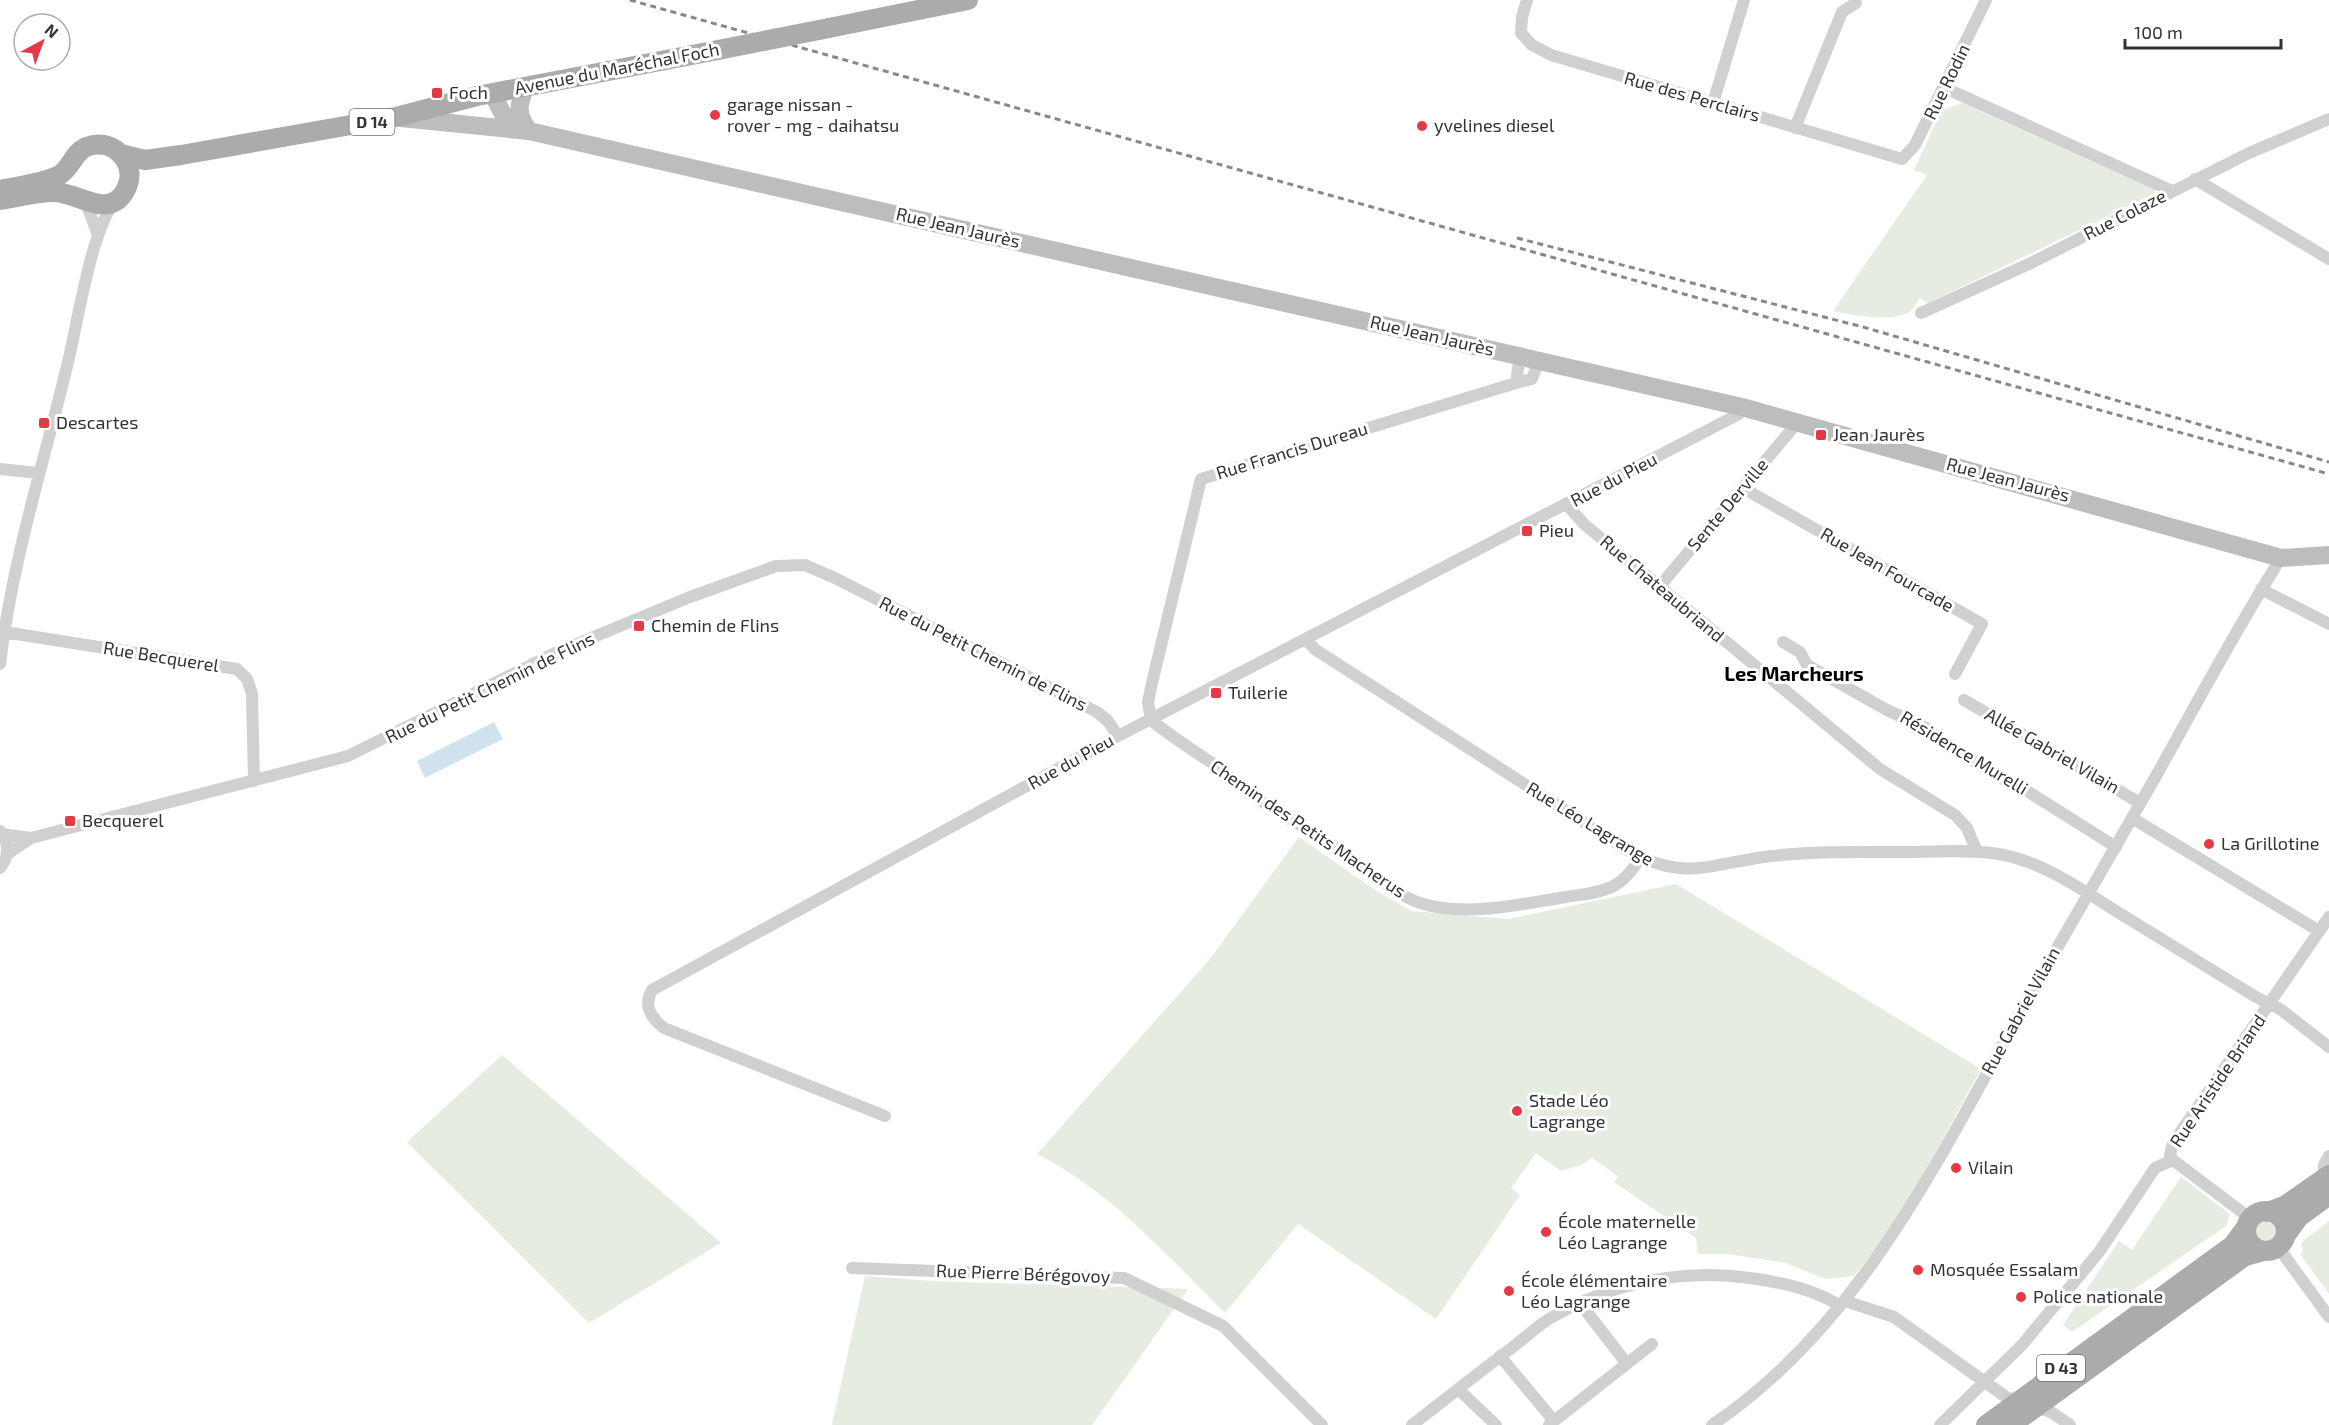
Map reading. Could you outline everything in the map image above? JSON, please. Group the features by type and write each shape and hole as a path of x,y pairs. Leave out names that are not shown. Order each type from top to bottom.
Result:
{"main road":[{"name":"Avenue du Maréchal Foch","path":"121,154 138,159 153,159 266,141 396,117 526,86 829,28 946,2 968,0"},
{"path":"526,86 519,102 518,113 529,131"},
{"path":"484,95 503,114 529,131"},
{"path":"484,95 482,116 489,126"},
{"path":"396,117 529,131"},
{"name":"Rue Jean Jaurès","path":"529,131 1742,407 2281,558 2329,555"},
{"name":"Avenue du Maréchal Foch","path":"121,195 155,169 266,141"},
{"path":"0,190 63,173 77,153 92,145 109,146 121,154 129,169 121,195 102,206 52,192 0,200"},
{"path":"70,165 69,182 82,200"},
{"name":"D 43","path":"1986,1425 2235,1244 2255,1219 2327,1183"},
{"name":"D 43","path":"2006,1412 2037,1406 2245,1256 2276,1244 2327,1183"},
{"path":"2255,1219 2282,1220 2276,1244 2250,1242 2255,1219"},
{"path":"2037,1406 2043,1393 2107,1335"}],"street":[{"name":"Rue des Perclairs","path":"1527,0 1522,17 1521,33 1532,45 1551,55 1902,159"},
{"path":"1713,103 1743,0"},
{"name":"Rue Rodin","path":"1902,159 1916,145 1986,0"},
{"path":"1795,128 1842,12 1856,3"},
{"path":"1945,88 2172,191"},
{"name":"Rue Colaze","path":"1921,313 2031,263 2195,179 2327,121"},
{"path":"2195,179 2329,259"},
{"path":"0,664 16,559 98,235 121,195"},
{"path":"82,200 98,235"},
{"path":"1516,383 1520,356"},
{"name":"Rue Francis Dureau","path":"1150,720 1148,702 1152,683 1201,479 1532,379 1539,360"},
{"name":"Rue du Pieu","path":"885,1116 664,1029 649,1011 648,998 652,990 1118,736 1739,414 1742,407"},
{"name":"Sente Derville","path":"1659,587 1797,423"},
{"path":"0,469 38,473"},
{"name":"Rue Jean Fourcade","path":"1743,488 1982,624 1955,674"},
{"name":"Rue Chateaubriand","path":"1567,505 1584,524 1880,770 1955,815 1971,837 1977,852"},
{"name":"Rue Gabriel Vilain","path":"1712,1425 1746,1402 1842,1303 1874,1262 1931,1173 2087,893 2281,558"},
{"name":"Rue du Petit Chemin de Flins","path":"7,854 31,838 348,756 555,653 690,597 785,564 805,565 836,578 1088,707 1103,716 1118,736"},
{"path":"2261,590 2329,624"},
{"name":"Rue Becquerel","path":"4,632 237,669 247,678 252,694 254,781"},
{"name":"Rue Léo Lagrange","path":"1306,640 1316,650 1442,733 1640,858 1674,869 1698,870 1772,856 1977,852 2019,858 2043,868 2087,893 2269,1004 2329,1047"},
{"name":"Résidence Murelli","path":"1783,642 1800,652 1807,665 1928,729 1935,737 2014,786 2024,789 2115,847"},
{"name":"Allée Gabriel Vilain","path":"1964,700 2140,803"},
{"name":"Chemin des Petits Macherus","path":"1150,720 1223,771 1236,784 1316,833 1405,897 1420,904 1436,907 1505,908 1609,890 1631,874 1640,858"},
{"path":"2132,818 2319,931"},
{"path":"0,868 7,854 1,832"},
{"name":"Rue du Petit Chemin de Flins","path":"1,832 31,838"},
{"name":"Rue Aristide Briand","path":"1940,1425 2022,1346 2078,1281 2126,1215 2155,1168 2173,1160 2170,1155 2173,1143 2329,917"},
{"path":"2327,1183 2324,1165 2329,1156"},
{"path":"2173,1160 2255,1219"},
{"path":"2276,1244 2329,1317"},
{"name":"Rue Pierre Bérégovoy","path":"852,1268 1124,1278 1223,1326 1323,1425"},
{"path":"1412,1425 1548,1320 1580,1303 1618,1288 1643,1282 1702,1275 1733,1275 1768,1280 1894,1317 1985,1381 2006,1412"},
{"path":"1580,1303 1627,1364"},
{"path":"1500,1356 1552,1423 1652,1344"},
{"path":"1458,1389 1496,1425"},
{"path":"2037,1406 2070,1425"}],"shaded area":[{"path":"1962,103 2155,190 2152,195 1928,303 1920,298 1912,310 1905,314 1885,318 1833,311 1927,175 1914,170 1941,111"},
{"name":"Stade Léo Lagrange","path":"1299,837 1375,890 1412,911 1508,919 1676,884 1981,1069 1907,1202 1873,1253 1854,1276 1825,1279 1786,1263 1728,1254 1698,1254 1696,1238 1614,1182 1618,1176 1592,1158 1581,1165 1561,1171 1536,1153 1511,1188 1520,1195 1436,1319 1298,1224 1225,1313 1114,1206 1064,1169 1037,1154 1210,959"},
{"path":"502,1055 721,1243 589,1323 407,1142"},
{"path":"2181,1177 2230,1214 2226,1226 2072,1332 2063,1325 2119,1241 2132,1250"},
{"path":"2266,1220 2275,1223 2278,1232 2275,1241 2266,1244 2257,1241 2254,1232 2257,1223"},
{"path":"2329,1221 2329,1294 2300,1254 2303,1252 2301,1245 2304,1240"},
{"path":"865,1276 933,1281 1188,1289 1092,1425 832,1425"}],"water":[{"path":"494,722 503,739 425,778 417,761"}],"railway":[{"path":"630,0 2329,474"},
{"path":"1517,238 1863,327 2329,462"}],"place":[{"name":"Foch","path":"437,93"},
{"name":"garage nissan - rover - mg - daihatsu","path":"715,115"},
{"name":"yvelines diesel","path":"1422,126"},
{"name":"Descartes","path":"44,423"},
{"name":"Jean Jaurès","path":"1821,435"},
{"name":"Pieu","path":"1527,531"},
{"name":"Chemin de Flins","path":"639,626"},
{"name":"Tuilerie","path":"1216,693"},
{"name":"Becquerel","path":"70,821"},
{"name":"La Grillotine","path":"2209,844"},
{"name":"Stade Léo Lagrange","path":"1517,1111"},
{"name":"Vilain","path":"1956,1168"},
{"name":"École maternelle Léo Lagrange","path":"1546,1232"},
{"name":"Mosquée Essalam","path":"1918,1270"},
{"name":"École élémentaire Léo Lagrange","path":"1509,1291"},
{"name":"Police nationale","path":"2021,1297"}],"district":[{"name":"Les Marcheurs","path":"1794,674"}]}
